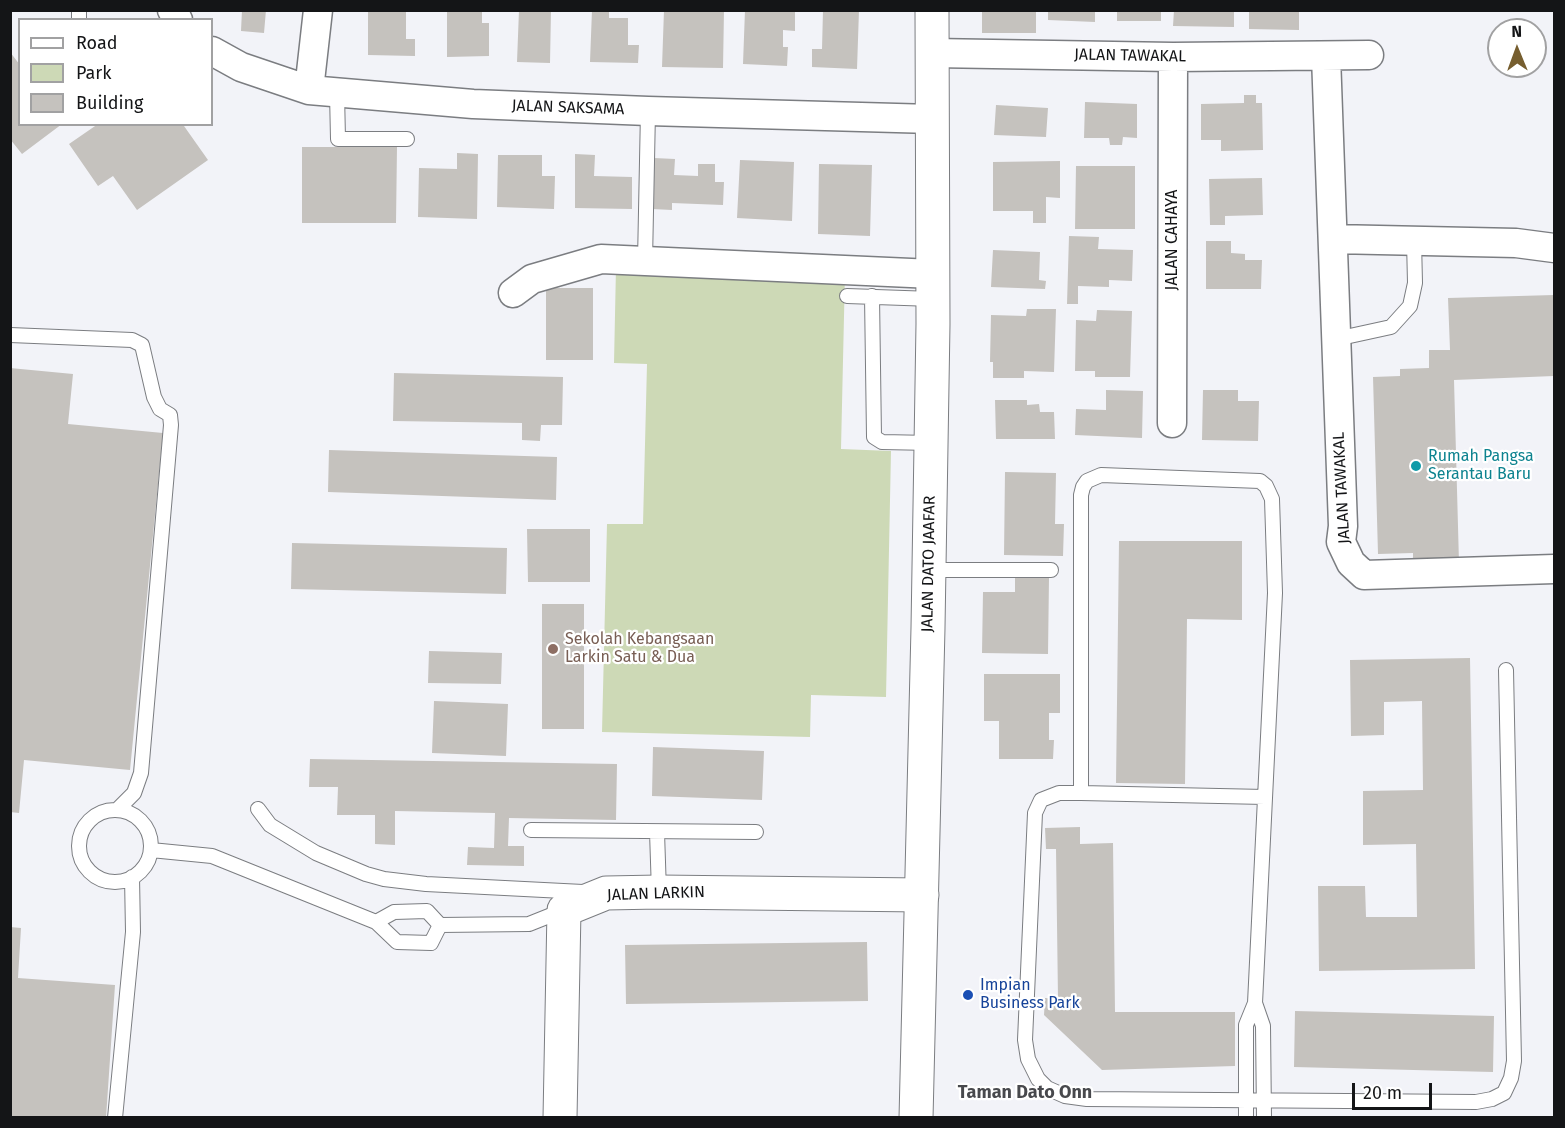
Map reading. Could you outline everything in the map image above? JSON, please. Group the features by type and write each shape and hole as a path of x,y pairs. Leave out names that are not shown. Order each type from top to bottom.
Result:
{"main road":[{"name":"JALAN DATO JAAFAR","path":"916,1118 929,570 915,442 933,287 932,10"},
{"name":"JALAN LARKIN","path":"564,910 606,893 922,896"},
{"path":"560,1118 564,910"}],"street":[{"path":"309,90 318,10"},
{"name":"JALAN SAKSAMA","path":"213,52 241,67 309,90 338,93 474,104 932,118"},
{"name":"JALAN TAWAKAL","path":"933,53 1173,57 1369,56"},
{"name":"JALAN TAWAKAL","path":"1326,56 1343,526 1341,542 1351,563 1364,575 1554,569"},
{"name":"JALAN CAHAYA","path":"1172,423 1173,57"},
{"path":"1333,239 1516,243 1554,248"},
{"path":"513,294 532,279 601,259 933,287"}],"lane":[{"path":"338,93 338,139 407,140"},
{"path":"645,261 648,111"},
{"path":"1336,339 1391,327 1410,306 1415,283 1414,241"},
{"path":"847,296 872,296 933,287"},
{"path":"872,296 874,436 882,442 915,442"},
{"path":"10,335 132,340 142,345 154,397 160,409 170,415 171,425 141,773 134,794 118,810"},
{"path":"1081,793 1081,495 1087,481 1101,475 1252,480 1266,486 1270,492 1275,593 1255,1003 1246,1025 1246,1118"},
{"path":"929,570 1051,570"},
{"path":"1265,797 1059,793 1041,800 1035,813 1025,1040 1028,1059 1038,1078 1047,1088 1065,1096 1087,1099 1476,1102 1492,1099 1504,1093 1511,1078 1514,1062 1506,670"},
{"path":"258,809 270,825 316,853 384,879 426,884 606,893"},
{"path":"107,810 118,810 129,812 139,818 151,838 151,849 148,861 141,870 132,877 111,882 100,878 83,864 79,853 79,842 81,831 87,822 107,810"},
{"path":"531,830 756,832"},
{"path":"657,832 659,892"},
{"path":"151,849 212,856 376,922 397,942 431,943 440,925"},
{"path":"116,1118 133,932 132,877"},
{"path":"376,922 394,912 427,911 440,925 529,924 564,910"},
{"path":"1255,1003 1263,1026 1264,1118"}],"green space":[{"path":"616,267 845,272 841,449 891,451 886,697 811,695 810,737 602,732 607,524 643,524 647,364 614,363"}],"building":[{"path":"242,10 266,10 264,33 241,31"},
{"path":"368,10 406,10 406,39 415,39 415,56 368,55"},
{"path":"447,10 482,10 482,23 489,23 489,56 447,57"},
{"path":"519,10 551,10 550,63 517,62"},
{"path":"592,10 609,10 609,18 628,18 628,45 639,45 638,63 590,62"},
{"path":"664,10 724,10 723,68 662,67"},
{"path":"745,10 795,10 795,31 783,30 783,47 788,47 787,66 743,64"},
{"path":"823,10 859,10 857,69 812,67 812,49 822,49"},
{"path":"982,10 1036,10 1036,33 982,33"},
{"path":"1048,10 1095,10 1095,22 1048,20"},
{"path":"1117,10 1161,10 1161,21 1117,21"},
{"path":"1174,10 1234,10 1234,27 1173,26"},
{"path":"1249,10 1299,10 1299,30 1249,29"},
{"path":"10,52 18,62 18,126 59,126 22,154 10,139"},
{"path":"1244,95 1256,95 1256,103 1262,103 1263,150 1221,151 1221,140 1201,140 1201,104 1244,103"},
{"path":"1085,102 1137,104 1137,138 1123,137 1122,145 1110,145 1109,138 1084,138"},
{"path":"996,105 1048,108 1046,137 994,135"},
{"path":"95,126 184,126 208,160 137,210 113,176 98,186 69,144"},
{"path":"302,147 397,147 396,223 302,223"},
{"path":"457,153 478,154 477,219 418,217 419,168 457,169"},
{"path":"575,154 595,155 594,176 632,177 632,209 575,208"},
{"path":"498,155 542,155 542,176 555,176 554,209 497,207"},
{"path":"654,158 675,159 674,175 698,176 698,164 715,164 715,182 724,182 723,205 672,203 672,210 652,209"},
{"path":"740,160 794,162 792,221 737,218"},
{"path":"1060,161 1060,198 1046,197 1046,223 1033,223 1033,211 993,211 993,162"},
{"path":"819,164 872,165 870,236 818,234"},
{"path":"1076,166 1135,166 1135,229 1075,229"},
{"path":"1262,178 1263,215 1225,216 1225,225 1210,225 1209,179"},
{"path":"1069,236 1099,237 1098,249 1133,250 1132,281 1109,280 1109,287 1078,286 1078,304 1067,304"},
{"path":"1206,241 1231,241 1231,253 1245,254 1245,260 1262,260 1261,289 1206,289"},
{"path":"993,250 1040,252 1039,280 1046,281 1045,289 991,287"},
{"path":"546,288 593,288 593,360 546,360"},
{"name":"Rumah Pangsa Serantau Baru","path":"1554,295 1554,376 1454,380 1459,563 1413,565 1413,553 1378,554 1373,377 1400,376 1400,369 1429,368 1429,350 1450,350 1448,298"},
{"path":"1027,309 1056,309 1054,372 1024,371 1024,378 993,378 993,362 990,362 991,315 1026,316"},
{"path":"1097,310 1132,311 1130,377 1095,377 1095,371 1075,371 1076,320 1096,321"},
{"path":"10,368 73,374 68,424 163,433 130,770 24,760 19,813 10,812"},
{"path":"394,373 563,377 562,425 541,425 540,441 522,440 522,423 393,421"},
{"path":"1106,390 1143,391 1142,438 1075,435 1076,409 1106,410"},
{"path":"1203,390 1238,390 1238,401 1259,401 1258,441 1202,440"},
{"path":"995,400 1027,400 1027,405 1039,404 1040,412 1054,412 1055,439 996,439"},
{"path":"329,450 557,457 556,500 328,492"},
{"path":"1005,472 1056,473 1055,524 1064,524 1063,556 1004,555"},
{"path":"527,529 590,529 590,582 528,582"},
{"path":"1119,541 1242,541 1242,620 1187,619 1185,784 1116,783"},
{"path":"292,543 507,548 506,594 291,589"},
{"path":"1015,577 1049,578 1048,654 982,653 983,592 1015,592"},
{"path":"542,604 584,604 584,729 542,729"},
{"path":"429,651 502,653 501,684 428,683"},
{"path":"1470,658 1475,969 1319,971 1318,886 1365,886 1366,917 1417,917 1416,844 1363,845 1363,791 1423,790 1422,701 1384,702 1384,735 1351,736 1350,660"},
{"path":"984,674 1060,674 1060,713 1049,713 1049,740 1054,740 1053,759 999,759 999,721 984,721"},
{"path":"434,701 508,704 506,756 432,753"},
{"path":"653,747 764,751 762,800 652,796"},
{"path":"310,759 617,764 616,820 509,818 508,846 524,846 524,866 467,865 468,847 494,848 495,813 395,811 395,845 375,844 375,815 337,815 338,787 309,787"},
{"path":"1080,827 1080,844 1113,843 1115,1012 1235,1012 1235,1066 1102,1070 1044,1015 1045,998 1058,999 1056,849 1046,849 1045,828"},
{"path":"10,927 21,928 18,978 115,985 106,1118 10,1118"},
{"path":"867,942 868,1001 626,1004 625,945"},
{"path":"1295,1011 1494,1016 1493,1072 1294,1067"}],"place":[{"name":"Rumah Pangsa Serantau Baru","path":"1416,466"},
{"name":"Sekolah Kebangsaan Larkin Satu & Dua","path":"553,649"},
{"name":"Impian Business Park","path":"968,995"}],"district":[{"name":"Taman Dato Onn","path":"1025,1093"}]}
